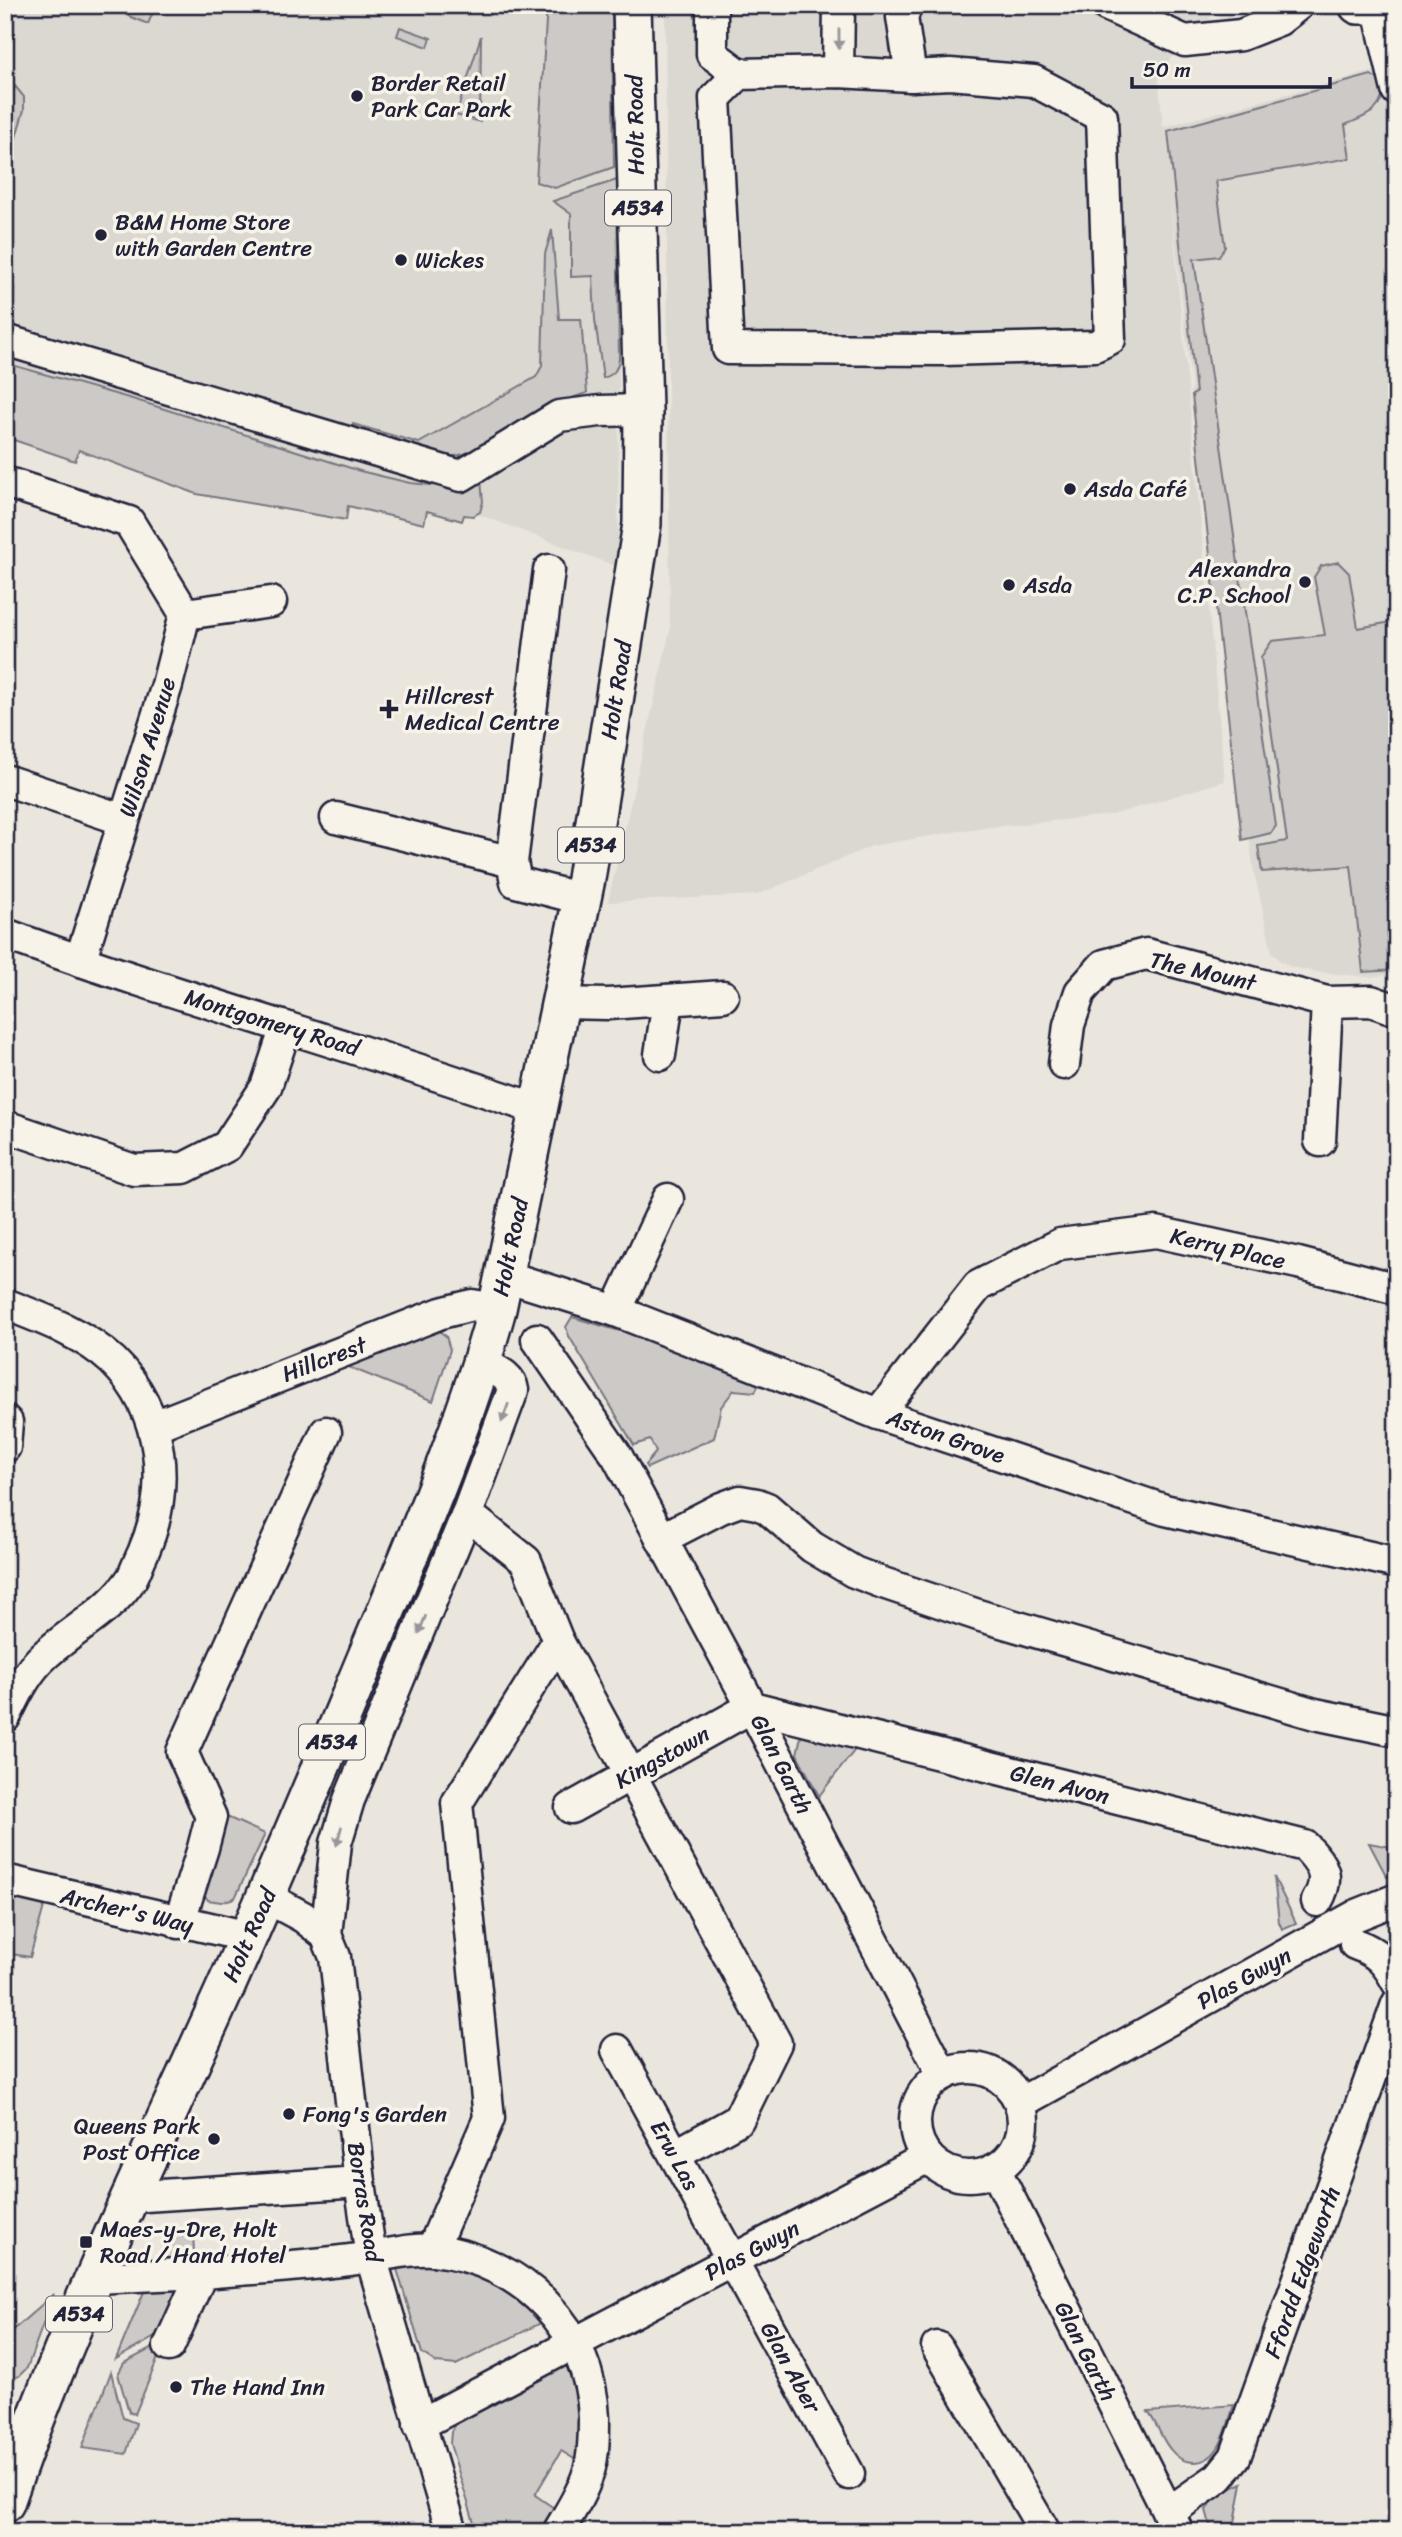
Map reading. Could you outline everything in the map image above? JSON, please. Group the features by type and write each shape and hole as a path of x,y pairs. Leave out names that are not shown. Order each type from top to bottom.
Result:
{"main road":[{"name":"Holt Road","path":"5,2502 17,2430 94,2278 249,1937 440,1484 482,1363 501,1293 582,899 642,524 643,410 632,5"},
{"path":"1358,5 1365,5"}],"street":[{"path":"712,5 712,54 739,74 950,74 1034,81 1102,117 1110,338 1095,346 944,351 728,349 715,98 739,74"},
{"path":"838,72 839,5"},
{"path":"907,5 902,18 911,76"},
{"path":"1106,5 1185,41 1241,35 1279,20 1298,5"},
{"path":"1377,5 1397,90"},
{"path":"5,340 461,476 559,416 643,410"},
{"path":"5,482 129,522 185,614 271,602"},
{"path":"549,570 512,862 516,882 582,899"},
{"name":"Wilson Avenue","path":"79,961 167,685 185,614"},
{"path":"5,780 124,820"},
{"path":"336,818 512,862"},
{"name":"Montgomery Road","path":"5,934 79,961 432,1072 538,1110"},
{"name":"The Mount","path":"1064,1064 1069,1025 1080,992 1104,965 1146,954 1327,1002 1371,1001 1397,1010"},
{"path":"560,1003 608,1004 723,996"},
{"path":"660,1055 668,1000"},
{"path":"1320,1141 1327,1002"},
{"path":"5,1126 134,1170 184,1168 227,1146 266,1087 286,1027"},
{"path":"615,1311 668,1199"},
{"name":"Kerry Place","path":"878,1414 978,1286 1060,1244 1156,1231 1298,1263 1397,1289"},
{"name":"Aston Grove","path":"501,1293 615,1311 878,1414 1165,1510 1397,1563"},
{"name":"Hillcrest","path":"154,1426 441,1313 501,1293"},
{"path":"5,1304 59,1325 113,1361 139,1394 154,1426 160,1466 159,1506 132,1577 107,1608 43,1656 20,1685 5,1717"},
{"name":"Glan Garth","path":"537,1339 617,1456 752,1707 943,2075"},
{"path":"326,1935 337,1843 349,1800 467,1514 513,1390 512,1382 507,1376 482,1363"},
{"path":"5,1420 5,1447"},
{"path":"179,1923 211,1817 182,1752 326,1432"},
{"path":"661,1539 740,1501 757,1504 767,1508 812,1546 854,1572 883,1583 981,1616 1315,1714 1397,1731"},
{"path":"467,1514 526,1561 558,1641 776,2043 738,2120 675,2155"},
{"path":"432,2250 489,2118 457,1803 558,1641"},
{"name":"Kingstown","path":"571,1808 752,1707"},
{"name":"Glen Avon","path":"752,1707 1305,1846 1324,1872 1325,1888 1317,1901"},
{"name":"Archer's Way","path":"5,1880 179,1923 249,1937"},
{"path":"266,1897 303,1917 326,1935"},
{"path":"1397,1899 1356,1930 1388,1965 1397,1982"},
{"name":"Plas Gwyn","path":"1020,2103 1356,1930"},
{"name":"Borras Road","path":"326,1935 335,1958 371,2257 452,2532"},
{"name":"Ffordd Edgeworth","path":"1173,2522 1235,2458 1397,2004"},
{"name":"Erw Las","path":"618,2050 732,2260"},
{"path":"960,2068 979,2069 997,2075 1011,2087 1020,2103 1023,2118 1017,2148 995,2169 978,2175 959,2175 942,2169 928,2157 919,2144 915,2128 921,2097 930,2084 943,2075 960,2068"},
{"name":"Plas Gwyn","path":"419,2425 928,2157"},
{"name":"Glan Garth","path":"995,2169 1173,2522"},
{"path":"131,2197 360,2182"},
{"path":"94,2278 202,2273 432,2250 471,2257 507,2272 543,2300 562,2322 584,2362 593,2396 594,2436 589,2469 576,2503 558,2532"},
{"name":"Glan Aber","path":"732,2260 849,2474"},
{"path":"169,2346 202,2273"},
{"path":"937,2347 1045,2532"}],"shaded area":[{"path":"5,5 615,5 618,567 446,502 5,379"},
{"path":"129,5 156,5 148,24 126,15"},
{"path":"547,5 612,5 614,167 555,188 536,182"},
{"path":"665,5 1223,5 1158,72 1163,127 1397,65 1397,974 1369,977 1317,972 1291,967 1272,952 1254,872 1240,775 1235,775 1170,195 1225,781 1112,815 972,829 872,846 757,895 608,902 670,631"},
{"path":"400,27 431,38 428,47 397,36"},
{"path":"481,36 480,122 456,115"},
{"path":"1371,75 1384,83 1381,100 1374,111 1345,125 1350,158 1216,181 1225,247 1219,256 1194,259 1276,826 1271,833 1242,840 1192,395 1196,393 1168,131"},
{"path":"15,86 24,97 24,110 5,174 5,114"},
{"path":"617,180 619,359 614,372 603,378 595,320 593,276 571,277 571,214 553,201"},
{"path":"552,230 559,319 581,319 587,393 553,407 489,444 455,456 430,456 350,434 353,424 419,443 536,377 542,366 545,254"},
{"path":"5,363 136,400 360,471 410,483 442,486 481,480 483,502 480,512 473,516 464,515 462,521 427,511 424,524 348,506 346,520 197,494 79,450 75,461 5,437"},
{"path":"1338,562 1349,573 1358,628 1397,621 1397,970 1363,972 1351,866 1262,872 1258,846 1287,841 1261,657 1272,641 1325,635 1314,577 1321,566"},
{"path":"629,1316 765,1372 755,1392 734,1390 721,1407 714,1438 647,1468 645,1465 656,1452 650,1440 634,1445 566,1327 572,1317 620,1331"},
{"path":"436,1329 446,1336 450,1350 433,1401 339,1363"},
{"path":"809,1730 864,1738 819,1796 797,1754 801,1736"},
{"path":"218,1813 265,1834 235,1898 221,1902 208,1900 200,1889"},
{"path":"1369,1843 1397,1848 1397,1874 1387,1877"},
{"path":"1274,1877 1296,1923 1282,1929 1279,1922"},
{"path":"5,1893 45,1903 30,1957 5,1953"},
{"path":"193,2233 194,2252 179,2261 161,2260 170,2235"},
{"path":"432,2251 504,2275 545,2321 456,2365 437,2363 422,2353 394,2259"},
{"path":"183,2277 165,2341 155,2337 116,2359 148,2282"},
{"path":"54,2294 27,2368 19,2376 5,2383 5,2337"},
{"path":"156,2346 162,2348 135,2414 129,2412 118,2374 124,2363"},
{"path":"580,2353 581,2460 561,2451 535,2495 554,2508 555,2514 536,2532 477,2532 450,2444 451,2432 458,2420"},
{"path":"111,2372 123,2418 136,2423 126,2454 82,2448"},
{"path":"1234,2405 1216,2450 1203,2461 1193,2462 1183,2460 1172,2452 1148,2412"},
{"path":"1242,2483 1235,2523 1212,2532 1206,2510 1217,2495"}],"place":[{"name":"Border Retail Park Car Park","path":"357,96"},
{"name":"B&M Home Store with Garden Centre","path":"101,235"},
{"name":"Wickes","path":"401,260"},
{"name":"Asda Café","path":"1070,489"},
{"name":"Alexandra C.P. School","path":"1305,582"},
{"name":"Asda","path":"1009,585"},
{"name":"Hillcrest Medical Centre","path":"389,709"},
{"name":"Fong's Garden","path":"289,2114"},
{"name":"Queens Park Post Office","path":"214,2139"},
{"name":"Maes-y-Dre, Holt Road / Hand Hotel","path":"86,2242"},
{"name":"The Hand Inn","path":"176,2387"}]}
